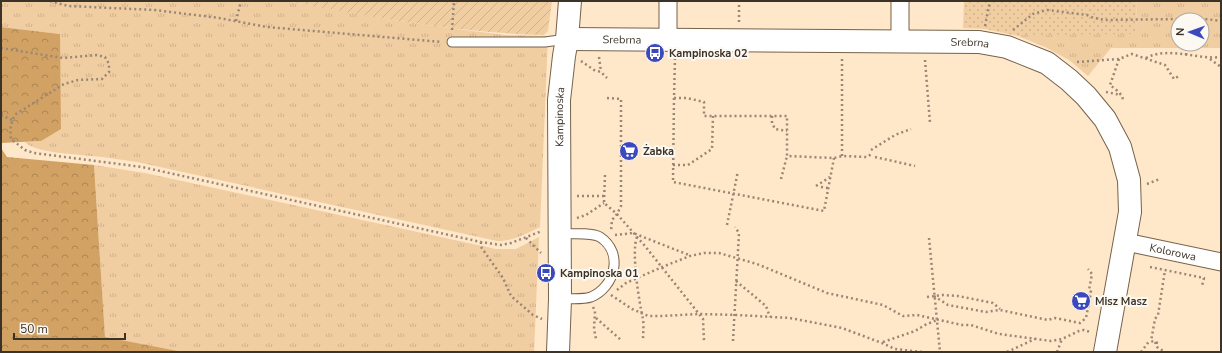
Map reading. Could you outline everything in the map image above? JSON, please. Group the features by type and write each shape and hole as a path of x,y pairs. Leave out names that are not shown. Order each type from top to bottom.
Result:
{"street":[{"name":"Kampinoska","path":"558,352 560,298 559,100 570,1"},
{"path":"668,1 671,48"},
{"path":"900,1 900,32 902,41"},
{"name":"Srebrna","path":"565,48 671,48 902,41 979,42 1007,47 1047,63 1070,80 1086,96 1105,120 1120,147 1129,180 1130,212 1126,242 1105,352"},
{"name":"Kolorowa","path":"1126,242 1221,262"}],"lane":[{"path":"452,42 545,42 565,48"},
{"path":"559,229 599,237 608,246 614,258 614,272 609,283 603,290 588,298 560,298"}],"path":[{"path":"50,1 68,6 156,10 236,21 267,27 452,42"},
{"path":"236,21 241,1"},
{"path":"452,28 454,1"},
{"path":"739,1 739,24"},
{"path":"985,32 990,1"},
{"path":"1012,30 1033,14 1047,10 1087,15 1105,20 1170,19"},
{"path":"1210,20 1221,20"},
{"path":"1,48 63,58 98,55 105,57 108,64 108,72 102,79 78,80 64,84 16,114 12,120 10,130 11,139 25,150 34,153 142,167 481,242 501,245 559,229 586,215 604,203"},
{"path":"565,48 594,70 601,72 607,78"},
{"path":"671,48 674,98 673,182 824,210 834,158"},
{"path":"1146,58 1152,54 1174,53 1209,58 1221,57"},
{"path":"1073,63 1119,59 1132,54 1165,65 1174,79 1179,76"},
{"path":"598,55 601,72"},
{"path":"842,56 842,156"},
{"path":"1209,58 1221,67"},
{"path":"1119,59 1110,85 1124,98 1123,101"},
{"path":"925,60 930,123"},
{"path":"607,98 622,98 621,206 612,220 612,236 633,233 690,256"},
{"path":"674,98 687,98 704,102 704,116 788,116 787,156 781,179"},
{"path":"1,115 12,120"},
{"path":"673,165 688,165 712,149 714,116"},
{"path":"772,116 772,123 775,129 787,131"},
{"path":"871,150 895,135 911,130"},
{"path":"787,156 834,158 842,156 867,157 873,154"},
{"path":"875,157 915,166"},
{"path":"727,225 738,171"},
{"path":"605,175 604,203 617,214 637,237 703,319 704,341"},
{"path":"816,186 830,177"},
{"path":"1143,184 1149,184 1160,179"},
{"path":"821,187 828,188"},
{"path":"588,196 604,196"},
{"path":"733,341 733,314 739,233 735,226"},
{"path":"637,237 634,244 644,340"},
{"path":"526,238 544,255"},
{"path":"929,238 940,352"},
{"path":"481,242 481,247 503,278 511,296 533,315 543,319"},
{"path":"622,288 626,284 662,267 690,256 704,253 719,253 779,272 827,293 871,301 883,305 903,316 917,316 962,326 971,325 999,334 1051,341 1062,339 1078,331 1084,330 1094,333"},
{"path":"1150,267 1204,278 1202,286"},
{"path":"934,296 948,305 986,312 1000,310 1048,320 1055,318 1080,323 1086,318 1090,292 1089,290 1092,274 1088,269"},
{"path":"1141,352 1152,338 1155,319 1158,315 1165,270"},
{"path":"736,280 766,306 771,317"},
{"path":"610,295 641,314 648,316 733,314 808,321 842,328 882,342 895,349 922,352"},
{"path":"927,297 958,296 993,303 1000,310"},
{"path":"588,298 595,311 594,329 596,340"},
{"path":"595,318 621,340"},
{"path":"882,342 915,332 925,325 937,320"},
{"path":"1152,338 1151,341 1165,352"},
{"path":"1007,352 1035,339"},
{"path":"1057,352 1062,339"},
{"path":"1154,342 1158,343"}],"green space":[{"path":"1,1 286,1 393,20 456,29 506,35 548,36 540,227 524,235 503,241 497,241 137,162 37,149 25,142 41,141 60,34 1,27"},
{"path":"286,1 552,1 548,31 544,35 511,34 447,28"},
{"path":"964,1 1137,1 1136,30 1130,34 1018,36 985,29 963,28"},
{"path":"1137,1 1221,1 1221,48 1210,48 1210,12 1170,12 1170,48 1111,48 1088,76 1069,60 1018,35 1136,30"},
{"path":"1,27 60,34 61,129 41,141 1,143"},
{"path":"1,148 7,157 94,165 105,337 183,352 1,352"},
{"path":"94,165 145,173 496,249 516,249 539,237 534,352 183,352 105,338"}],"place":[{"name":"Kampinoska 02","path":"655,53"},
{"name":"Żabka","path":"629,151"},
{"name":"Kampinoska 01","path":"546,273"},
{"name":"Misz Masz","path":"1081,301"}]}
